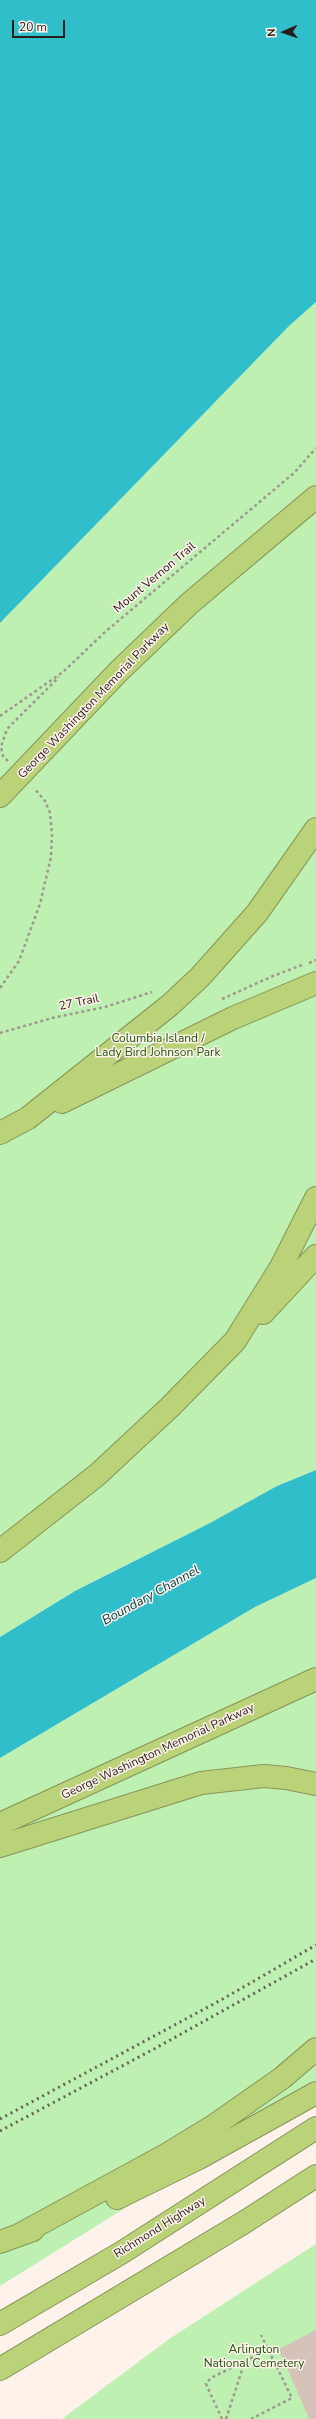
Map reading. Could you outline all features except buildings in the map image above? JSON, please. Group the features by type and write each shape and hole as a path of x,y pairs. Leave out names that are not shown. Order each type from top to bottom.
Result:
{"highway":[{"name":"George Washington Memorial Parkway","path":"0,796 118,672 190,603 316,497"},
{"path":"28,1118 170,1006 200,977 257,913 316,829"},
{"path":"0,1133 233,1018 316,983"},
{"path":"236,1341 281,1268 316,1198"},
{"path":"0,1552 97,1475 169,1408 295,1281 316,1256"},
{"name":"George Washington Memorial Parkway","path":"0,1824 316,1679"},
{"path":"0,1846 201,1783 264,1776 286,1778 316,1784"},
{"path":"10,2238 166,2155 212,2127 282,2078 316,2049"},
{"path":"10,2238 119,2197 199,2158 316,2093"},
{"name":"Richmond Highway","path":"0,2324 121,2253 316,2128"},
{"path":"0,2369 243,2223 316,2176"}],"path":[{"name":"Mount Vernon Trail","path":"0,716 63,672 105,632 294,473 316,448"},
{"path":"3,756 2,740 7,729 63,672"},
{"path":"0,753 12,766"},
{"path":"0,988 19,961 40,904 51,857 52,835 50,813 45,801 29,783"},
{"path":"221,1000 273,976 316,960"},
{"name":"27 Trail","path":"0,1033 52,1018 105,1007 153,992 157,994"},
{"path":"251,2419 292,2398 267,2350 261,2335"},
{"path":"222,2419 206,2384 211,2378 267,2350"},
{"path":"226,2419 245,2360"}],"green space":[{"name":"Columbia Island / Lady Bird Johnson Park","path":"316,302 316,1470 277,1486 210,1523 75,1591 0,1637 0,623 289,326"},
{"path":"316,1578 316,2089 0,2286 0,1758 255,1607"},
{"name":"Arlington National Cemetery","path":"316,2244 316,2419 62,2419 169,2339"}],"water":[{"path":"0,0 316,0 316,302 289,326 0,623"},
{"name":"Boundary Channel","path":"316,1470 316,1578 255,1607 0,1758 0,1637 75,1591 210,1523 277,1486"}],"railway":[{"path":"0,2119 221,2000 316,1945"},
{"path":"0,2131 154,2049 316,1959"}]}
